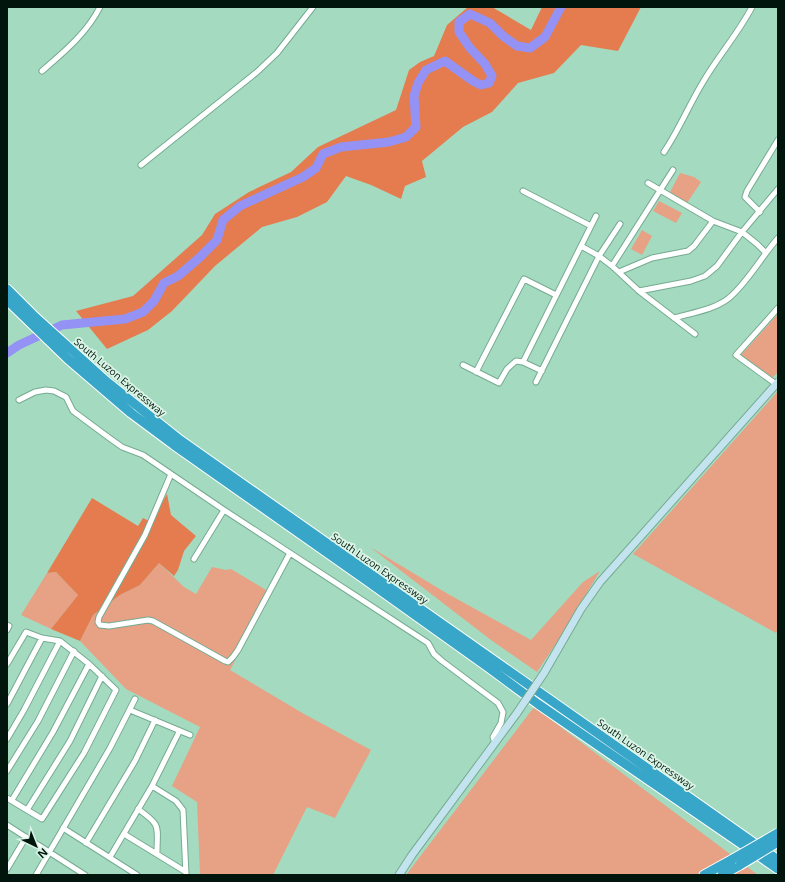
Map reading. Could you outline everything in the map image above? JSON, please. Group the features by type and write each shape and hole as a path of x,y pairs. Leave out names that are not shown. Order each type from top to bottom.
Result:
{"highway":[{"name":"South Luzon Expressway","path":"7,289 30,318"},
{"name":"South Luzon Expressway","path":"7,300 30,318 116,400 174,445 379,589 538,704 778,869"},
{"name":"South Luzon Expressway","path":"72,357 180,440 778,860"},
{"path":"722,875 736,862 778,833"},
{"path":"704,875 778,842"}],"street":[{"path":"42,71 89,26 100,7"},
{"path":"142,165 257,72 278,53 313,7"},
{"path":"664,152 676,134 703,81 738,32 752,7"},
{"path":"760,212 745,197 747,191 778,140"},
{"path":"612,266 673,170"},
{"path":"648,183 712,220 742,232 765,252"},
{"path":"639,290 691,281 705,276 717,266 742,232 778,189"},
{"path":"523,191 591,226"},
{"path":"522,362 596,216"},
{"path":"619,272 652,258 688,251 694,246 712,220"},
{"path":"536,382 598,256 620,224"},
{"path":"674,318 713,306 728,298 742,284 765,252 778,238"},
{"path":"581,246 612,266 639,290 695,334"},
{"path":"476,372 524,279 556,295"},
{"path":"399,875 494,742 517,713 544,673 581,609 600,582 777,383 736,355 778,308"},
{"path":"462,365 499,383 507,369 516,362 522,362 542,371"},
{"path":"19,400 35,392 46,390 54,391 66,397 73,411 122,447 134,450 143,455 224,510 428,643 434,654 442,661 498,703 503,712 501,724 493,737 494,742"},
{"path":"171,474 145,535 99,617 98,622 100,625 109,626 148,620 160,624 228,662 234,657 238,650 290,553"},
{"path":"194,559 224,510"},
{"path":"7,625 9,626 7,630"},
{"path":"7,664 26,632 42,638 60,641 89,664 116,690 84,753 42,819 9,799 53,732 89,664"},
{"path":"7,704 42,638"},
{"path":"7,739 60,641"},
{"path":"7,771 38,721 74,651"},
{"path":"27,810 70,741 102,676"},
{"path":"36,875 110,748 135,699"},
{"path":"130,710 190,735"},
{"path":"86,843 135,761 155,720"},
{"path":"110,857 152,786 180,732"},
{"path":"152,786 176,801 183,810 186,874"},
{"path":"138,809 153,819 157,826 157,853"},
{"path":"7,825 85,875"},
{"path":"63,828 137,875"},
{"path":"124,834 157,853 186,874"},
{"path":"7,870 9,861 26,837"},
{"path":"72,875 76,869"}],"shaded area":[{"path":"468,7 492,7 531,30 542,7 641,7 618,51 581,45 554,73 518,83 492,112 463,127 422,161 426,177 405,186 401,199 371,185 346,176 327,202 297,217 262,227 215,266 172,311 148,330 107,349 76,311 133,296 202,235 215,214 249,192 291,172 318,147 396,110 409,70 420,62 434,56 447,25"},
{"path":"680,173 694,177 701,182 687,203 670,192"},
{"path":"659,201 682,213 676,223 653,211"},
{"path":"642,230 652,236 642,255 631,249"},
{"path":"778,314 778,372 772,378 741,355"},
{"path":"778,391 778,630 776,633 633,554"},
{"path":"167,494 171,515 196,536 184,551 178,570 174,576 159,563 140,585 120,595 93,615 80,641 51,629 78,595 56,572 47,573 92,498 138,526 143,518 151,522"},
{"path":"370,547 448,594 531,640 583,582 600,571 537,672 491,640"},
{"path":"159,563 184,587 196,594 212,567 226,570 231,569 271,593 230,670 304,714 371,750 335,818 307,807 273,875 200,875 197,802 172,786 200,727 126,689 80,641 93,615 120,595 140,585"},
{"path":"56,572 78,595 51,629 21,615 47,573"},
{"path":"534,707 758,875 406,875"}],"waterway":[{"path":"7,353 19,345 62,325 125,319 143,312 154,301 164,283 178,276 217,240 223,220 240,206 303,177 316,168 323,154 341,147 389,142 406,137 416,127 414,96 418,83 426,70 445,61 473,81 481,85 489,83 492,76 485,64 470,48 459,32 459,22 470,14 490,23 503,36 517,46 530,48 545,37 561,7"}]}
